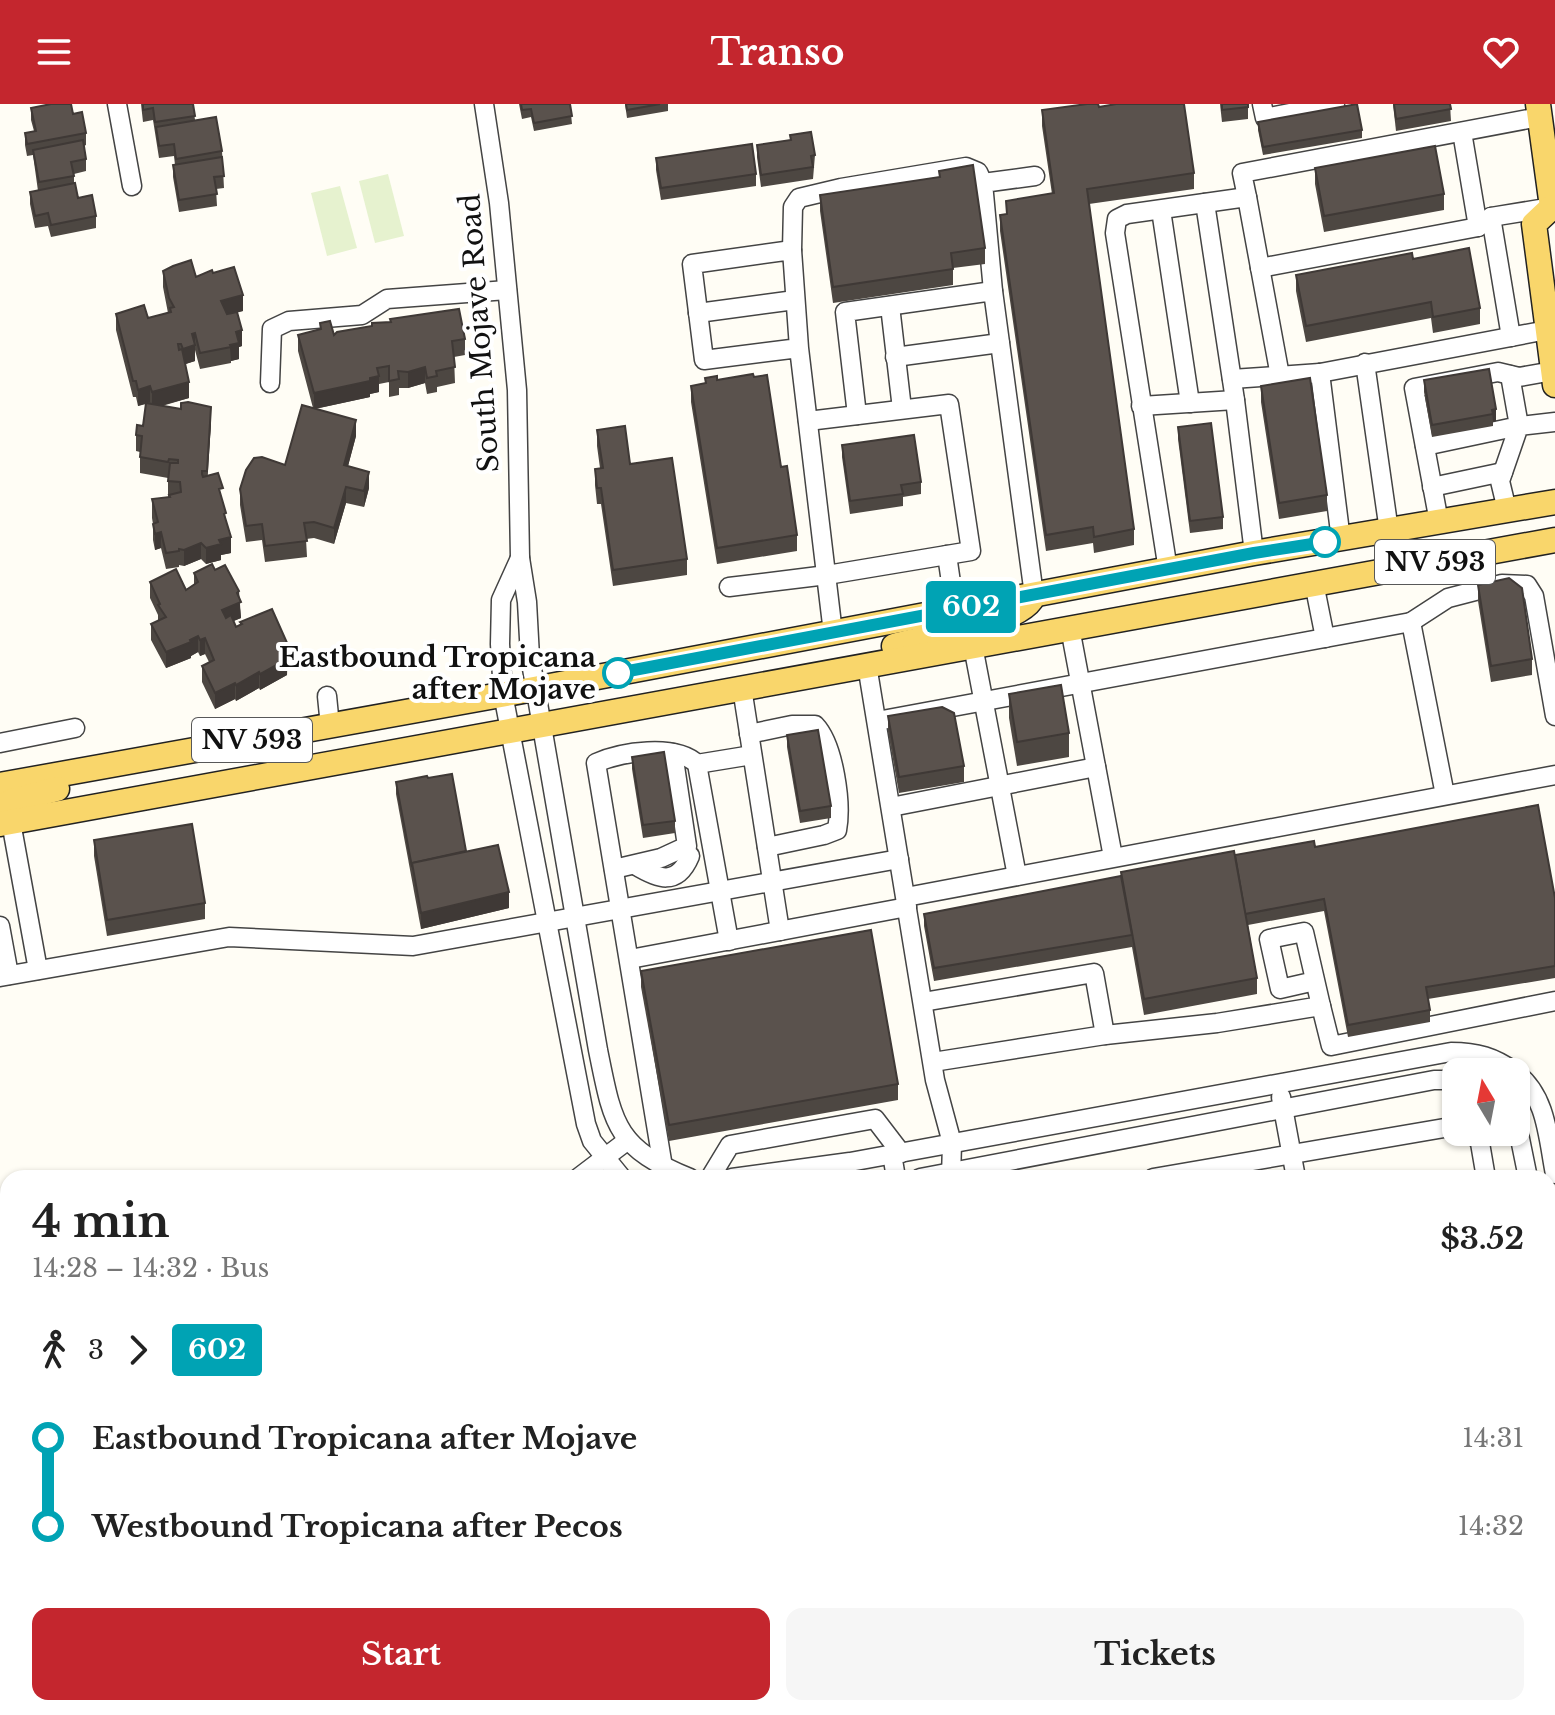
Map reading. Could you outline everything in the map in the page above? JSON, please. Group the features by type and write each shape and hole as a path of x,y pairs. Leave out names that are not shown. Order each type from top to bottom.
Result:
{"main road":[{"path":"1538,110 1550,153 1553,208 1534,224 1554,378"},
{"name":"NV 593","path":"0,785 534,689 1254,553 1555,502"},
{"name":"NV 593","path":"4,818 540,725 1555,540"},
{"path":"867,665 871,657 882,649 1010,616 1025,608 1034,595"},
{"path":"4,818 12,801 107,772 131,761"}],"street":[{"path":"117,104 132,186"},
{"name":"South Mojave Road","path":"484,104 499,203 517,390 520,558 534,689 610,1110 619,1130 628,1140"},
{"path":"1262,104 1265,118 1335,104"},
{"path":"1280,376 1242,173 1462,132 1538,110"},
{"path":"1462,132 1511,337"},
{"path":"833,633 799,348 792,250 793,207 799,198 841,188 966,167 978,172 983,183 993,291 1034,595"},
{"path":"983,183 1035,176"},
{"path":"1168,570 1115,233 1117,219 1127,214 1247,197"},
{"path":"1205,203 1254,553"},
{"path":"1260,268 1553,208"},
{"path":"1161,210 1190,403"},
{"path":"792,250 692,264 704,360 799,348"},
{"path":"270,383 272,329 289,321 362,315 387,299 507,290"},
{"path":"857,415 845,312 993,291"},
{"path":"698,313 795,300"},
{"path":"890,306 902,409"},
{"path":"1232,379 1320,373 1547,330"},
{"path":"895,357 1000,343"},
{"path":"1365,363 1389,531"},
{"path":"1439,522 1414,388 1498,372 1519,377 1554,378"},
{"path":"1320,373 1341,540"},
{"path":"1507,510 1500,481 1519,426 1510,375"},
{"path":"1141,406 1235,400"},
{"path":"729,587 827,575 971,551 949,404 808,421"},
{"path":"1425,446 1519,426 1555,422"},
{"path":"1432,487 1503,472"},
{"path":"947,555 955,610"},
{"name":"South Mojave Road","path":"520,558 501,600 503,694 586,1124 592,1141 615,1170"},
{"path":"1314,583 1325,638"},
{"path":"877,721 1411,622 1448,598 1502,584 1527,585 1534,596 1555,716"},
{"path":"1411,622 1445,795"},
{"path":"1070,628 1113,857"},
{"path":"973,646 1017,876"},
{"path":"867,665 933,1062 952,1143 950,1170"},
{"path":"742,688 780,931"},
{"path":"327,696 330,726"},
{"path":"749,734 792,725 815,725 825,736 834,776 840,814 837,830 767,847"},
{"path":"0,743 75,728"},
{"path":"663,1167 596,763 646,752 673,753 691,758 697,764 729,941"},
{"path":"614,869 661,858 687,846 673,753"},
{"path":"697,764 752,755"},
{"path":"891,807 1096,767"},
{"path":"630,959 780,931 1017,876 1555,775"},
{"path":"4,818 38,970"},
{"path":"635,865 657,878 672,877 685,869 690,856"},
{"path":"0,926 4,976 229,937 413,946 899,859"},
{"path":"923,1002 1094,973 1105,1035"},
{"path":"1315,981 1331,1046 1555,1001"},
{"path":"933,1062 1321,1006"},
{"path":"787,1170 896,1154 1451,1052 1474,1052 1494,1058"},
{"path":"975,1170 1283,1108 1442,1080"},
{"path":"1279,1083 1295,1170"},
{"path":"1530,1088 1543,1113 1554,1167"},
{"path":"715,1170 730,1145 875,1119 896,1154 896,1170"},
{"path":"1199,1170 1442,1128"},
{"path":"589,1170 628,1140 639,1152 670,1170"},
{"path":"1481,1146 1485,1170"},
{"path":"1522,1146 1526,1170"}],"green space":[{"path":"388,174 404,236 375,243 359,181"},
{"path":"340,186 357,248 327,256 311,193"}],"building":[{"path":"71,104 73,114 82,112 86,133 27,144 25,133 36,131 31,108"},
{"path":"143,104 193,104 195,116 155,122 153,108 143,110"},
{"path":"521,104 570,104 572,116 534,123 531,109 522,110"},
{"path":"626,104 660,104 627,110"},
{"path":"1098,104 1099,107 1184,104 1194,173 1087,189 1134,529 1094,537 1093,527 1046,535 1000,215 1007,214 1006,201 1054,193 1042,110"},
{"path":"1222,104 1248,104 1248,107 1222,110"},
{"path":"1357,104 1362,130 1263,147 1258,122"},
{"path":"1394,104 1450,104 1451,109 1396,119"},
{"path":"216,117 222,151 176,159 174,144 159,146 156,127"},
{"path":"811,132 815,155 811,156 813,167 761,175 757,145 791,140 790,135"},
{"path":"83,140 86,159 71,162 74,176 39,182 33,150"},
{"path":"752,144 756,174 661,188 656,158"},
{"path":"1435,146 1444,194 1324,216 1315,168"},
{"path":"222,157 224,176 214,177 217,194 179,200 173,165"},
{"path":"973,165 985,248 951,253 953,269 833,287 820,195 940,177 939,171"},
{"path":"75,183 78,198 92,195 96,216 51,225 48,213 35,216 30,192"},
{"path":"1469,248 1480,308 1433,317 1431,302 1306,326 1296,275 1412,253 1413,259"},
{"path":"191,260 196,277 212,270 213,273 234,267 243,295 221,301 227,314 237,312 242,330 236,332 239,343 200,353 195,333 192,334 195,345 183,349 178,344 179,350 182,349 189,382 152,392 150,386 138,390 116,314 144,305 148,318 171,312 170,308 174,307 163,271"},
{"path":"459,309 465,339 452,341 455,367 436,371 437,376 427,378 425,367 408,372 398,371 399,379 389,381 389,366 377,368 379,376 370,378 370,381 314,393 298,335 321,329 320,323 330,321 334,335 372,326 372,323 391,322 390,319"},
{"path":"1489,369 1496,409 1492,410 1493,414 1432,425 1424,380"},
{"path":"753,374 754,377 767,375 781,467 787,466 797,535 717,548 691,386 706,383 705,378 717,376 717,380"},
{"path":"1310,378 1327,495 1279,503 1261,386"},
{"path":"146,403 181,409 181,403 211,407 207,471 202,471 202,474 203,477 218,473 231,537 206,548 201,543 166,553 161,532 155,534 153,524 158,522 152,499 181,492 180,482 168,481 170,463 178,463 178,460 169,459 168,462 140,457 142,436 136,435 137,425 143,426"},
{"path":"302,405 356,420 344,465 369,472 364,491 346,487 334,528 314,522 304,523 307,541 265,546 262,524 246,526 240,489 254,458 262,457 285,465"},
{"path":"1211,423 1223,517 1190,521 1178,427"},
{"path":"625,426 630,464 672,458 687,559 613,570 601,488 597,488 595,469 603,468 597,430"},
{"path":"914,435 921,482 901,485 903,494 850,501 842,445"},
{"path":"212,564 215,570 225,565 239,591 241,602 222,610 226,618 231,615 236,627 242,624 240,622 272,609 288,645 282,648 287,659 215,693 202,666 214,660 205,638 200,640 198,636 166,652 151,624 166,617 150,582 176,569 186,590 198,582 194,573"},
{"path":"1509,578 1522,588 1532,659 1491,666 1478,585"},
{"path":"1061,685 1069,733 1017,742 1009,694"},
{"path":"942,707 954,713 964,766 899,777 888,716"},
{"path":"818,730 831,806 800,811 787,735"},
{"path":"664,752 675,821 643,825 632,757"},
{"path":"452,774 466,851 412,863 412,867 396,782"},
{"path":"1538,805 1555,898 1555,966 1426,987 1430,1010 1348,1025 1324,899 1245,914 1235,855 1314,841 1315,847"},
{"path":"192,824 205,903 107,920 94,840"},
{"path":"498,845 509,892 421,913 412,863"},
{"path":"1234,851 1257,978 1144,999 1121,872"},
{"path":"1121,876 1132,935 934,968 924,914"},
{"path":"871,930 898,1084 669,1125 641,971"}],"bus line":[{"name":"602","path":"618,673 1325,542"}],"place":[{"name":"Eastbound Tropicana after Mojave","path":"618,673"}]}
